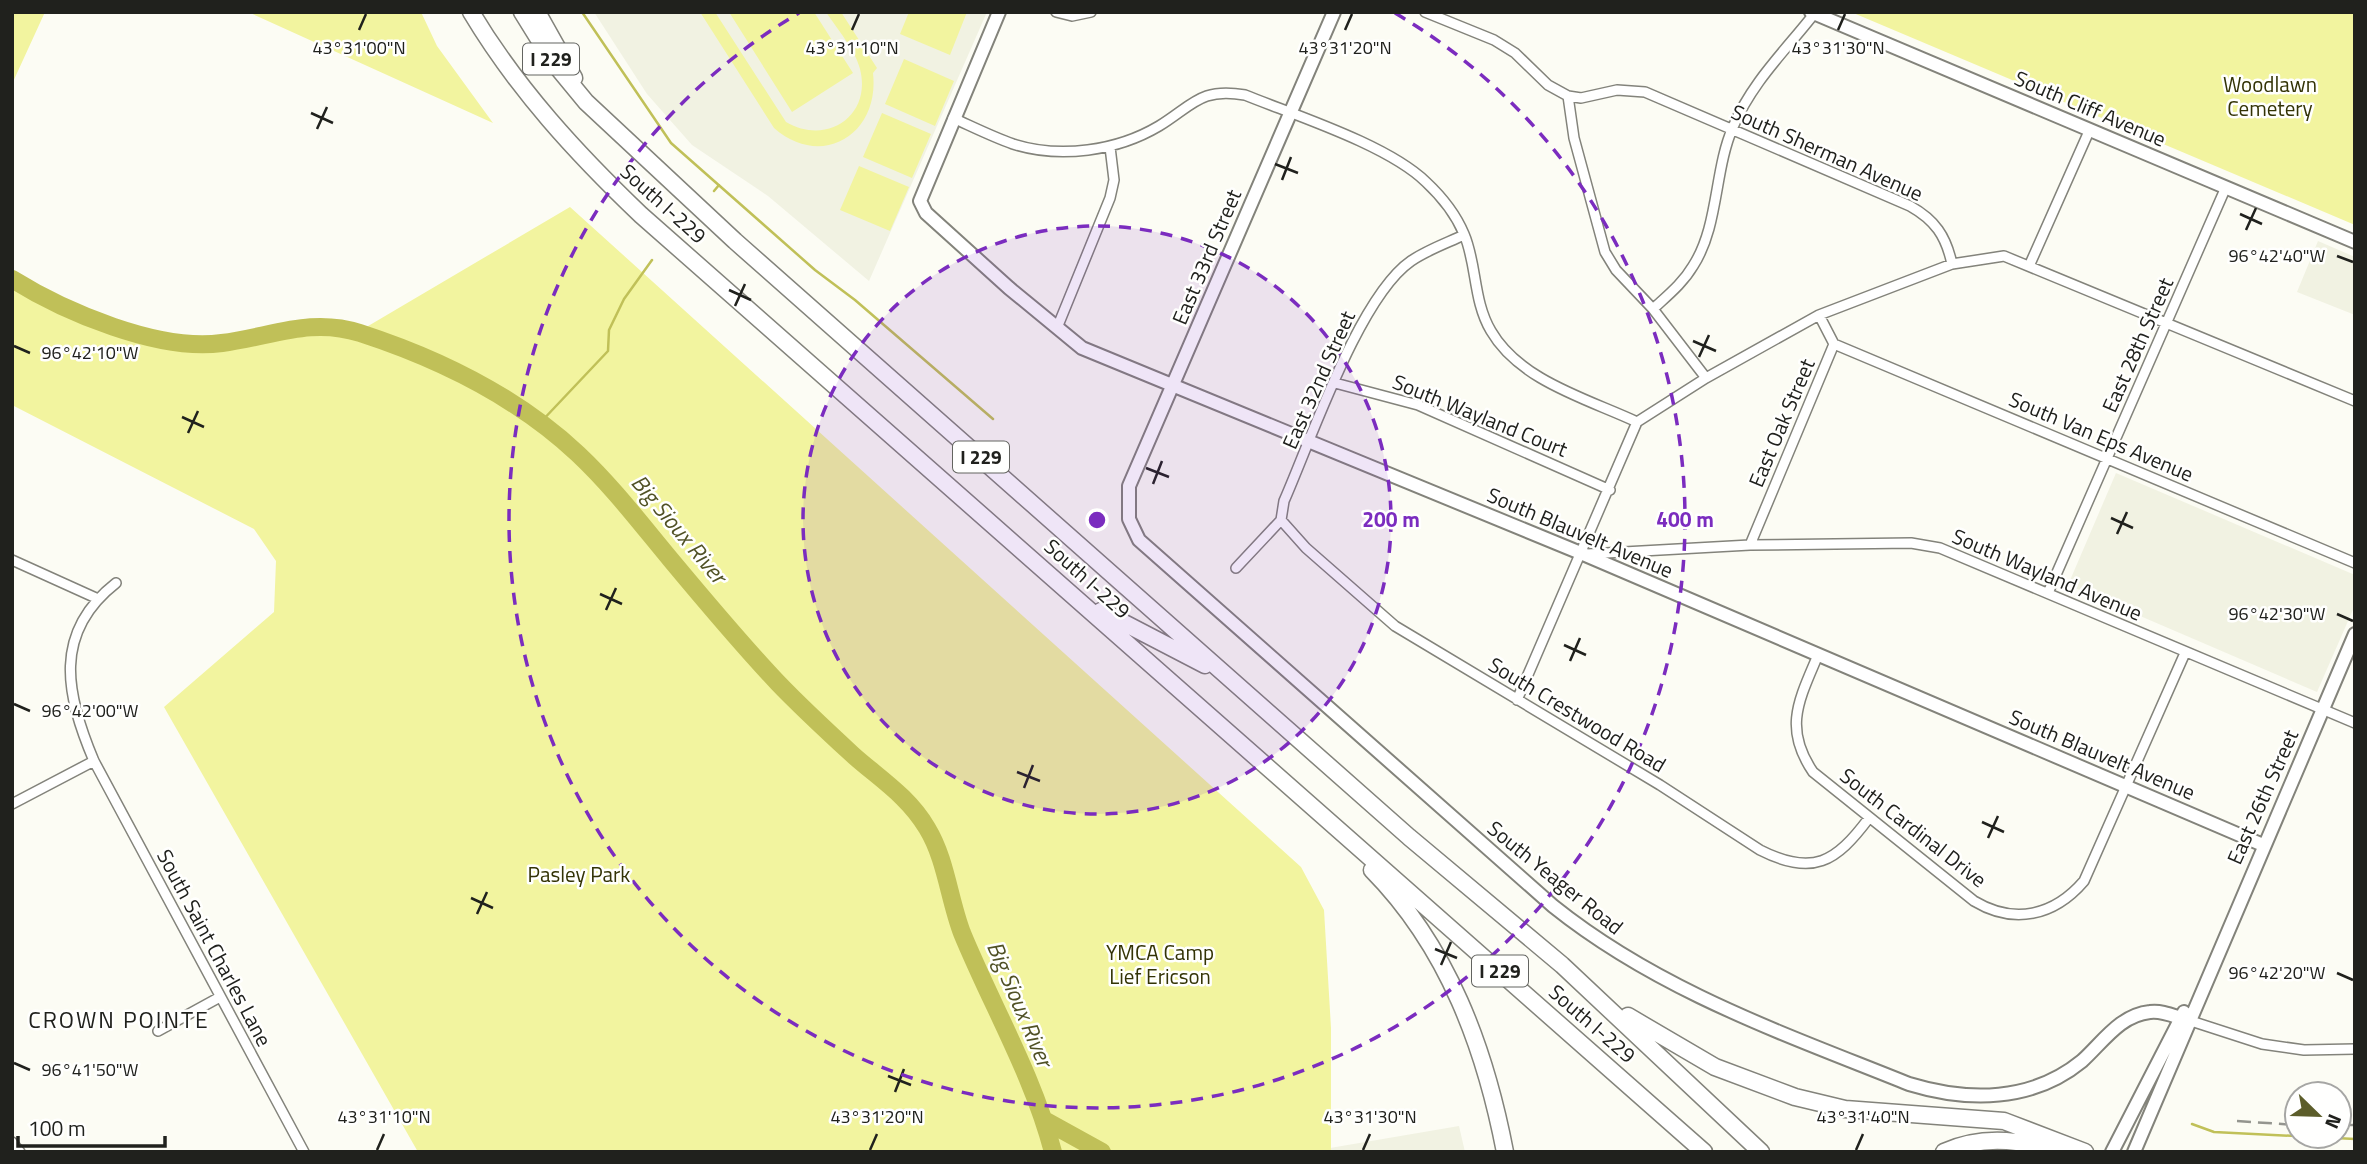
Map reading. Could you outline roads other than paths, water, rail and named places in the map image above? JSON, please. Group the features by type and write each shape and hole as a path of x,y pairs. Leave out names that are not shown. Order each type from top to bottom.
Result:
{"highway":[{"name":"South I-229","path":"471,12 533,100 608,183 1704,1152"},
{"name":"I 229","path":"522,12 553,62 586,102"},
{"path":"537,12 586,102"},
{"name":"South I-229","path":"586,102 735,241 1226,676 1409,837 1562,965 1761,1152"},
{"path":"1079,599 1226,676"},
{"path":"1294,791 1378,876 1429,944 1473,1030 1491,1084 1505,1152"},
{"path":"1562,965 1655,1034 1715,1067 1768,1088 1844,1109 2004,1121 2085,1152"},
{"path":"1944,1152 1979,1141 2017,1142 2051,1152"},
{"path":"1979,1141 2017,1152"}],"street":[{"path":"999,12 953,118 1013,144 1040,150 1110,147 1159,125 1201,96 1222,90 1245,95 1395,158 1426,182 1448,208 1464,235 1478,300 1490,330 1503,348 1540,377 1637,422"},
{"path":"1056,12 1072,16 1091,12"},
{"name":"East 33rd Street","path":"1129,519 1129,486 1334,12"},
{"path":"1425,12 1494,40 1515,53 1548,85 1568,96 1574,138 1605,252 1616,270 1653,309 1706,378"},
{"path":"1653,309 1681,284 1695,264 1731,130 1758,81 1812,13"},
{"name":"South Cliff Avenue","path":"1812,13 2355,242"},
{"name":"South Sherman Avenue","path":"1568,96 1581,98 1617,90 1645,92 1922,212 1942,233 1952,264"},
{"name":"South Blauvelt Avenue","path":"953,118 920,201 937,222 1082,348 1583,554 2263,845"},
{"path":"2030,264 2090,130"},
{"path":"1057,328 1110,198 1114,180 1110,147"},
{"name":"East 28th Street","path":"2048,593 2226,187"},
{"name":"East 32nd Street","path":"1237,568 1281,520 1284,501 1335,383 1364,319 1389,281 1411,261 1464,235"},
{"path":"1517,700 1583,554 1637,422 1706,378 1819,315 1952,264 2004,256 2030,264 2166,324 2355,401"},
{"name":"East Oak Street","path":"1749,545 1834,344 1819,315"},
{"name":"South Van Eps Avenue","path":"1834,344 2355,563"},
{"name":"South Wayland Court","path":"1335,383 1418,405 1610,490"},
{"name":"South Yeager Road","path":"1129,519 1134,533 1145,547 1553,906 1621,955 1692,995 1909,1084 1937,1093 1965,1096 1992,1097 2023,1091 2054,1079 2081,1061 2120,1023 2135,1015 2164,1012 2186,1019"},
{"name":"South Crestwood Road","path":"1281,520 1306,548 1395,626 1777,859 1805,866 1832,859 1850,845 1869,818"},
{"name":"South Wayland Avenue","path":"1583,554 1749,545 1911,543 1940,548 2355,723"},
{"path":"12,560 96,598 116,583"},
{"name":"South Saint Charles Lane","path":"96,598 83,618 70,664 75,718 94,761 304,1152"},
{"name":"East 26th Street","path":"2112,1152 2207,976 2355,634"},
{"name":"South Cardinal Drive","path":"1818,655 1795,716 1796,740 1801,755 1813,772 1974,901 1989,909 2022,916 2062,903 2084,881 2185,653"},
{"path":"12,804 94,761"},
{"path":"158,1031 220,997"},
{"path":"2186,1019 2262,1044 2304,1050 2355,1049"},
{"name":"East 26th Street","path":"2134,1152 2186,1019"},
{"path":"12,1142 20,1152"}],"waterway":[{"path":"582,12 671,143 815,270 855,300 993,419"},
{"path":"714,191 719,185"},
{"path":"539,424 608,351 609,330 624,299 652,260"},
{"name":"Big Sioux River","path":"12,279 58,304 113,327 170,341 222,343 291,330 324,327 360,333 448,367 503,397 554,433 615,493 778,683 853,755 902,797 927,828 939,853 962,933 1035,1096 1053,1152"},
{"path":"1044,1120 1102,1152"},
{"path":"2192,1124 2214,1132 2355,1139"}],"railway":[{"path":"2237,1121 2283,1124"}],"district":[{"name":"CROWN POINTE","path":"119,1020"}],"park label":[{"name":"Woodlawn Cemetery","path":"2270,97"},
{"name":"Pasley Park","path":"579,875"},
{"name":"YMCA Camp Lief Ericson","path":"1160,965"}]}
